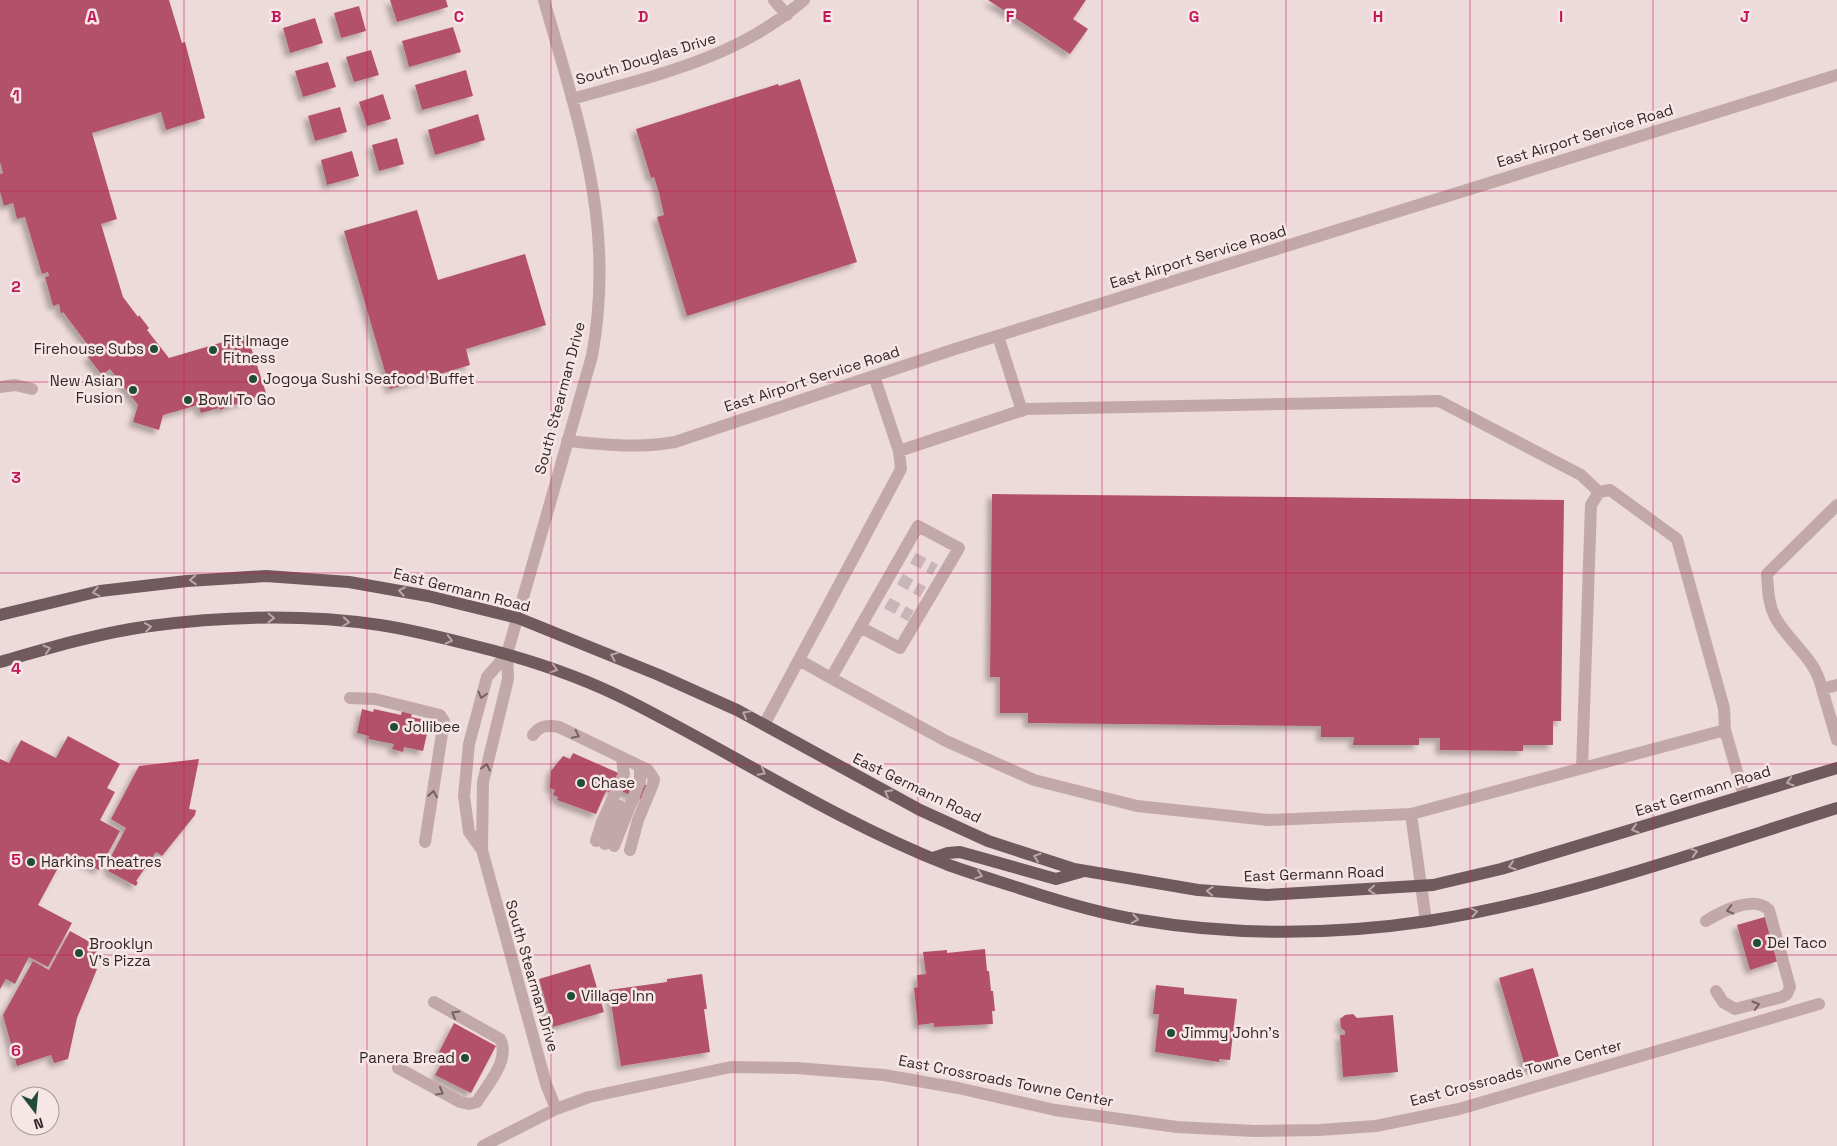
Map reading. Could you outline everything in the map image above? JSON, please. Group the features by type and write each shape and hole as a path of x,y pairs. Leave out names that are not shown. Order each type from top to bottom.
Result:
{"main road":[{"name":"East Germann Road","path":"0,615 100,591 186,581 266,576 331,580 392,589 518,618 659,675 737,710 920,810 988,841 1084,871 1198,890 1267,895 1433,885 1501,869 1837,768"},
{"path":"0,662 81,639 146,626 239,617 305,619 379,625 507,654 571,674 627,700 834,811 933,858 1085,909 1139,920 1195,928 1332,930 1426,921 1498,907 1582,886 1837,808"},
{"path":"933,858 948,853 960,852 1056,879 1084,871"}],"street":[{"name":"South Stearman Drive","path":"544,0 590,165 596,204 600,286 598,322 592,356 507,654 508,679 483,782 482,850 546,1084 556,1109"},
{"path":"774,0 787,15"},
{"name":"South Douglas Drive","path":"572,99 704,60 750,40 787,15 804,0"},
{"name":"East Airport Service Road","path":"567,441 651,446 675,442 998,336 1837,75"},
{"path":"998,336 1022,411"},
{"path":"764,725 901,469 900,451 874,376"},
{"path":"0,378 15,385 32,389"},
{"path":"0,387 15,385"},
{"path":"900,451 1022,411 1439,401 1580,475 1599,492"},
{"path":"1599,492 1610,490 1677,539 1724,708 1725,730 1744,796"},
{"path":"1582,768 1592,505 1599,492"},
{"path":"1837,505 1767,574 1768,597 1776,617 1818,674 1837,740"},
{"path":"831,678 860,627 882,601 908,555 918,526 959,548 939,572 914,617 900,648 860,627"},
{"name":"South Stearman Drive","path":"482,850 469,832 464,796 469,744 487,677 507,654"},
{"path":"799,660 946,741 1034,780 1137,806 1268,820 1411,814 1725,730"},
{"path":"1822,689 1837,685"},
{"path":"350,698 374,698 440,715 444,721 426,842"},
{"path":"534,735 537,729 547,725 559,727 635,764 640,781 614,846 602,822 624,774 635,764"},
{"path":"1411,814 1426,921"},
{"path":"1706,921 1721,912 1758,902 1764,905 1769,910 1790,987 1787,994 1782,997 1736,1009 1723,1002 1716,991"},
{"path":"398,1068 460,1102 469,1104 476,1102 504,1057 504,1047 500,1039 434,1002"},
{"name":"East Crossroads Towne Center","path":"483,1146 556,1109 589,1098 731,1067 796,1068 884,1075 958,1088 1055,1110 1177,1127 1260,1131 1319,1130 1376,1126 1459,1109 1819,1004"}],"building":[{"path":"0,0 169,0 182,43 185,42 205,118 166,130 161,112 92,133 117,219 101,224 123,297 149,328 147,330 169,358 247,335 266,393 220,410 219,408 201,413 198,405 163,415 159,430 133,422 138,405 110,369 102,375 88,357 94,353 63,312 61,314 59,304 53,306 45,277 49,276 48,272 42,274 25,217 17,219 13,203 4,206 0,192 0,174 3,173 0,162"},
{"path":"390,0 446,0 448,7 397,22"},
{"path":"988,0 1086,0 1073,19 1088,29 1070,54"},
{"path":"359,6 366,31 341,38 334,13"},
{"path":"315,18 323,43 290,53 283,28"},
{"path":"453,27 461,52 409,67 402,41"},
{"path":"371,50 379,75 354,82 346,57"},
{"path":"328,62 336,87 303,97 295,71"},
{"path":"466,70 473,96 422,110 415,85"},
{"path":"800,79 857,262 687,316 657,217 664,215 659,193 654,177 651,178 636,129 778,84 779,86"},
{"path":"383,94 391,119 367,126 359,102"},
{"path":"340,107 347,132 315,141 308,116"},
{"path":"478,114 485,140 435,155 428,130"},
{"path":"397,138 404,164 379,171 372,145"},
{"path":"352,151 359,176 327,185 321,160"},
{"path":"417,210 438,280 525,254 546,325 466,349 470,365 390,389 344,231"},
{"path":"992,494 1564,500 1561,721 1553,721 1553,745 1523,745 1523,751 1440,750 1440,738 1419,738 1419,745 1353,745 1354,737 1321,737 1321,726 1028,723 1028,713 1000,713 1000,677 990,677"},
{"name":"Jollibee","path":"362,709 373,712 374,709 401,715 402,711 412,714 411,717 430,721 423,751 404,747 403,752 392,749 394,744 368,739 369,736 357,733"},
{"name":"Harkins Theatres","path":"68,736 120,764 107,788 115,792 100,820 120,831 99,870 66,853 38,905 72,923 48,967 29,957 15,984 6,979 0,989 0,759 9,763 21,740 56,758"},
{"name":"Chase","path":"573,753 648,786 642,800 612,787 609,792 606,791 596,814 557,800 558,797 553,795 555,790 550,788 551,771 563,756 570,759"},
{"path":"199,759 189,809 196,810 195,815 162,856 156,852 136,881 138,882 136,886 108,871 110,868 106,866 126,828 111,819 139,766"},
{"name":"Del Taco","path":"1765,917 1778,961 1750,970 1737,925"},
{"path":"70,931 99,947 89,966 97,969 77,1018 68,1059 54,1063 51,1055 17,1066 3,1015 33,961 49,970"},
{"path":"985,949 987,971 989,971 991,991 993,991 995,1011 992,1011 993,1024 934,1027 934,1023 918,1025 914,988 918,987 917,975 926,974 923,952 947,950 947,953"},
{"name":"Village Inn","path":"590,964 604,1012 553,1027 539,979"},
{"path":"1533,968 1560,1060 1526,1070 1499,978"},
{"path":"702,974 707,1009 704,1009 710,1052 621,1066 609,990 667,982 667,979"},
{"path":"1156,985 1184,988 1184,994 1237,999 1230,1060 1219,1059 1219,1062 1155,1052 1159,1014 1153,1014"},
{"path":"1353,1014 1357,1018 1393,1015 1398,1072 1343,1077 1340,1035 1345,1035 1345,1031 1341,1028 1340,1019 1345,1015"},
{"name":"Panera Bread","path":"454,1023 496,1046 471,1093 435,1075 444,1059 437,1056"}],"tunnel":[{"path":"913,558 935,570"},
{"path":"900,579 923,592"},
{"path":"887,603 911,616"}],"place":[{"name":"Firehouse Subs","path":"154,349"},
{"name":"Fit Image Fitness","path":"213,350"},
{"name":"Jogoya Sushi Seafood Buffet","path":"253,379"},
{"name":"New Asian Fusion","path":"133,390"},
{"name":"Bowl To Go","path":"188,400"},
{"name":"Jollibee","path":"394,727"},
{"name":"Chase","path":"581,783"},
{"name":"Harkins Theatres","path":"31,862"},
{"name":"Del Taco","path":"1757,943"},
{"name":"Brooklyn V's Pizza","path":"79,953"},
{"name":"Village Inn","path":"571,996"},
{"name":"Jimmy John's","path":"1171,1033"},
{"name":"Panera Bread","path":"465,1058"}]}
